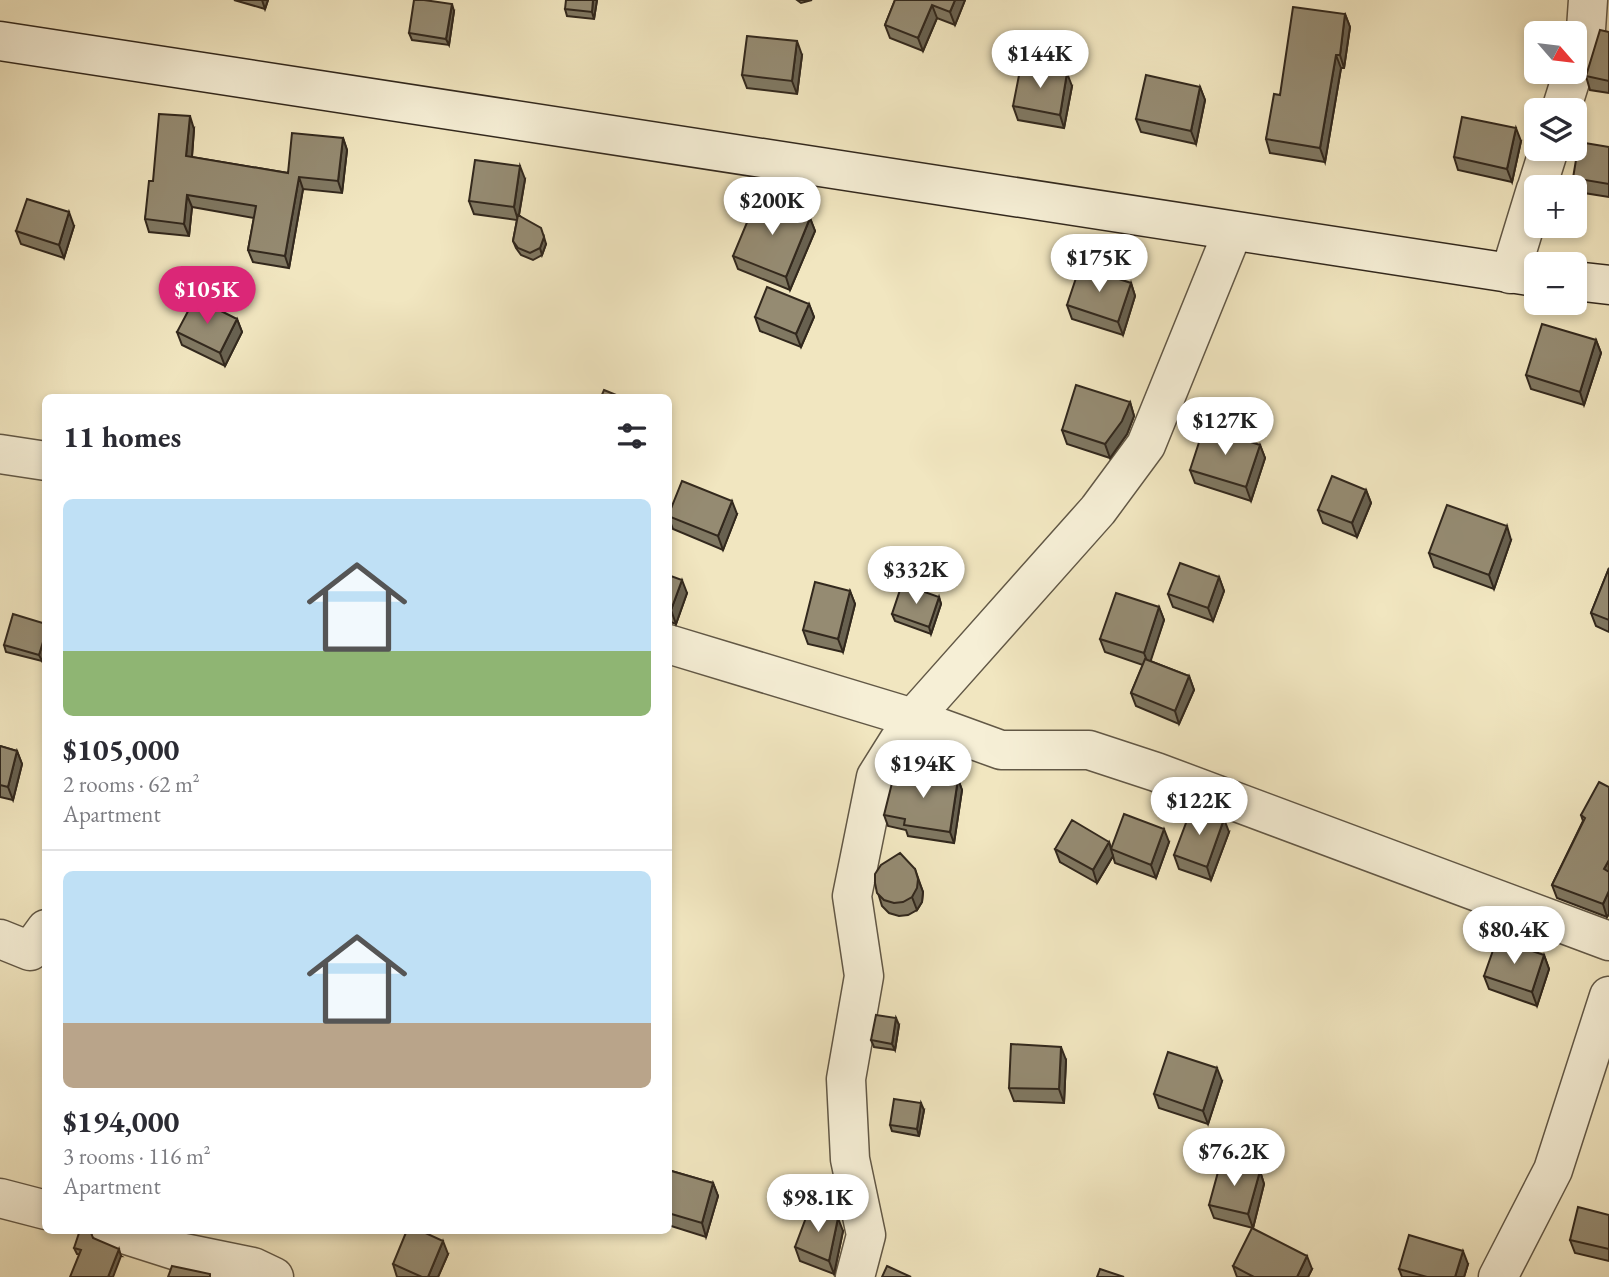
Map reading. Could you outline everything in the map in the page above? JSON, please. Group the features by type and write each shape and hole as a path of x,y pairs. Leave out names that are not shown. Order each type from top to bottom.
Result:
{"street":[{"path":"1587,21 1588,0"},
{"path":"0,41 1523,275 1529,238"},
{"path":"855,1277 866,1235 850,1159 846,1079 864,976 852,895 876,776 913,718 1098,510 1146,444 1233,231"},
{"path":"1587,282 1609,285"},
{"path":"0,454 42,460"},
{"path":"672,645 913,718 1001,750 1089,750 1609,941"},
{"path":"0,939 30,951 42,934"},
{"path":"1499,1277 1553,1170 1609,996"},
{"path":"0,1198 42,1209"},
{"path":"124,1234 259,1273"}],"building":[{"path":"414,0 452,4 446,39 409,33"},
{"path":"566,0 593,0 592,12 565,9"},
{"path":"895,0 955,0 950,12 932,5 918,38 885,25"},
{"path":"1293,7 1345,14 1340,55 1336,55 1320,148 1266,139 1274,94 1280,95"},
{"path":"1600,30 1609,32 1609,81 1587,76"},
{"path":"747,36 797,41 792,81 742,75"},
{"path":"1021,65 1067,73 1060,115 1013,106"},
{"path":"1146,75 1200,87 1191,131 1136,119"},
{"path":"159,114 190,116 186,156 288,173 292,133 343,138 338,181 299,177 285,256 248,250 256,206 187,195 184,224 145,219 149,181 153,181"},
{"path":"1462,117 1516,128 1507,169 1454,157"},
{"path":"1587,143 1609,147 1609,184 1587,180 1587,175 1574,175 1576,161 1587,161"},
{"path":"475,160 520,166 514,207 469,201"},
{"path":"758,196 810,218 786,277 733,256"},
{"path":"27,199 69,212 59,245 16,231"},
{"path":"518,215 541,228 544,237 540,248 530,253 518,248 513,241"},
{"path":"1080,266 1131,283 1118,322 1067,305"},
{"path":"767,287 809,304 796,334 755,317"},
{"path":"195,298 237,319 220,353 177,332"},
{"path":"1542,324 1596,340 1580,392 1526,375"},
{"path":"1076,385 1130,402 1122,421 1105,444 1062,430"},
{"path":"1204,427 1260,445 1246,487 1190,470"},
{"path":"1332,476 1366,490 1352,523 1318,510"},
{"path":"682,481 732,501 718,536 672,518 672,506"},
{"path":"1447,505 1507,526 1489,575 1429,553"},
{"path":"1180,563 1219,577 1208,608 1168,594"},
{"path":"1609,568 1609,620 1591,613"},
{"path":"672,576 682,580 672,607"},
{"path":"815,582 850,591 838,639 803,630"},
{"path":"902,584 939,597 929,627 892,614"},
{"path":"1116,593 1159,607 1144,653 1100,639"},
{"path":"13,614 42,623 39,655 4,645"},
{"path":"1145,659 1189,676 1175,711 1131,693"},
{"path":"0,746 17,751 8,787 0,785"},
{"path":"895,771 958,779 950,832 904,825 905,819 884,815"},
{"path":"1599,782 1609,787 1609,860 1604,869 1609,872 1609,891 1603,904 1552,885 1585,818 1581,815"},
{"path":"1192,807 1224,819 1207,867 1174,855"},
{"path":"1124,814 1164,829 1151,865 1111,849"},
{"path":"1072,820 1109,842 1093,870 1055,849"},
{"path":"900,853 915,869 917,888 912,897 894,903 884,900 877,893 875,874 881,865"},
{"path":"1497,939 1544,955 1532,992 1484,976"},
{"path":"876,1015 896,1018 892,1044 871,1040"},
{"path":"1011,1044 1061,1047 1059,1089 1009,1088"},
{"path":"1168,1052 1217,1068 1203,1111 1154,1094"},
{"path":"894,1099 921,1103 917,1129 890,1125"},
{"path":"1221,1161 1260,1171 1248,1214 1209,1205"},
{"path":"672,1171 713,1183 702,1223 672,1214"},
{"path":"810,1207 838,1218 829,1261 795,1247"},
{"path":"1578,1207 1609,1215 1609,1249 1570,1240"},
{"path":"1252,1228 1307,1256 1297,1277 1254,1277 1233,1266"},
{"path":"79,1234 92,1234 93,1238 119,1249 108,1277 70,1277 81,1250 74,1248"},
{"path":"405,1234 428,1234 443,1241 428,1277 393,1264"},
{"path":"1409,1235 1463,1251 1455,1277 1427,1277 1399,1269"},
{"path":"172,1266 210,1274 210,1277 168,1277"},
{"path":"887,1266 911,1277 882,1277"},
{"path":"1100,1269 1124,1277 1097,1277"}]}
